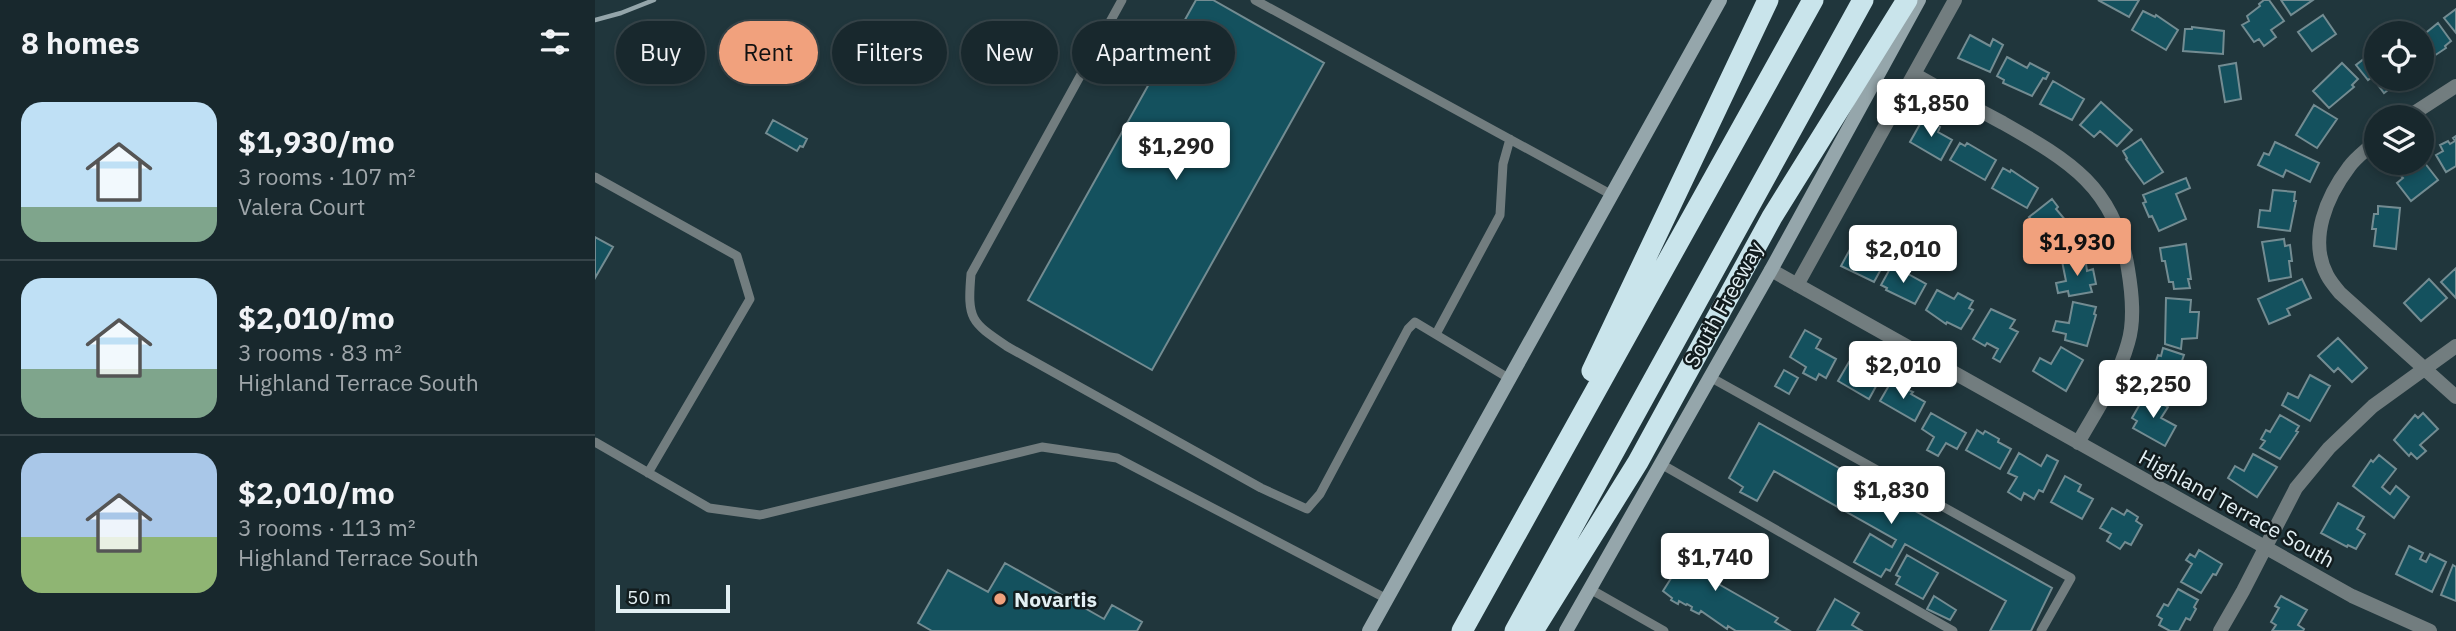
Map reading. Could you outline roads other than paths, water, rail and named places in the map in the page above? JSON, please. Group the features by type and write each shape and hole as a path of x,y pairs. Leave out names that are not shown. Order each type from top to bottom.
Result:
{"highway":[{"path":"1497,569 1768,0"},
{"path":"1462,631 1813,0"},
{"name":"South Freeway","path":"1515,631 1863,0"},
{"path":"1533,631 1638,462 1773,217 1907,0"}],"main road":[{"path":"1369,631 1720,0"},
{"name":"South Freeway","path":"1566,631 1771,270 1919,0"}],"street":[{"path":"1797,285 1955,0"},
{"path":"1914,74 2066,161 2101,197 2118,227 2130,280 2132,304 2129,341 2119,369 2078,443"},
{"path":"2427,105 2456,86"},
{"path":"2364,153 2350,166 2326,205 2319,234 2320,256 2326,274 2340,293 2456,397"},
{"name":"Highland Terrace South","path":"1771,270 2352,596 2430,631"},
{"path":"2220,631 2296,488 2329,448 2373,406 2456,346"}],"lane":[{"path":"1122,0 971,274 968,306 980,328 1009,347 1261,488 1307,509 1319,494 1408,329 1415,322 1510,379"},
{"path":"1255,0 1612,195"},
{"path":"1436,334 1500,215 1503,164 1510,139"},
{"path":"595,177 737,256 750,299 648,473"},
{"path":"1710,377 2071,578 2041,631"},
{"path":"595,442 709,508 760,515 1042,447 1117,458 1387,599"},
{"path":"1661,464 1953,631"},
{"path":"1590,589 1664,631"}],"railway":[{"path":"595,20 654,0"}],"place":[{"name":"Novartis","path":"1000,599"}]}
